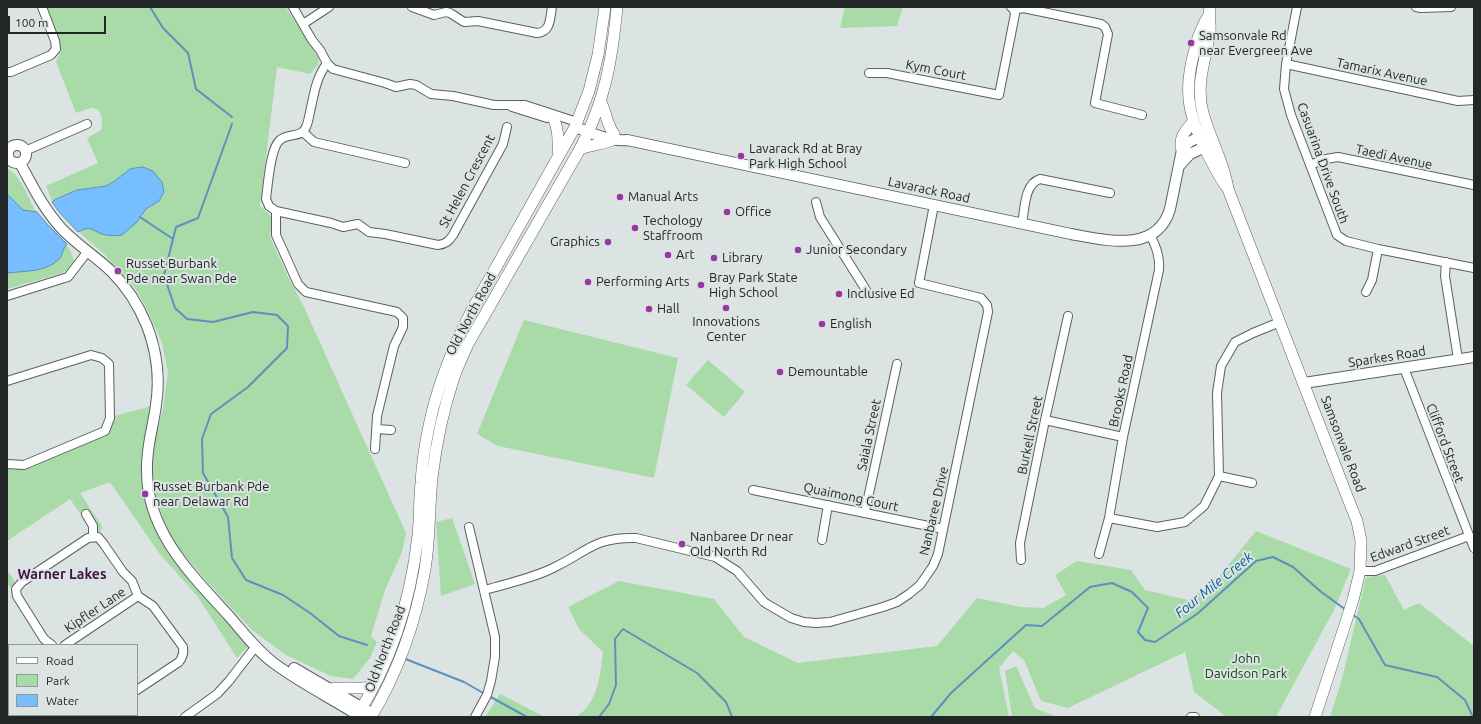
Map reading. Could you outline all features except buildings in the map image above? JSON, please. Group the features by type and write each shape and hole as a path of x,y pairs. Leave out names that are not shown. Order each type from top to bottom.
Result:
{"main road":[{"name":"Old North Road","path":"359,714 390,651 401,621 410,586 418,534 420,484 424,454 440,383 460,334 472,310 576,125 594,73 606,7"},
{"name":"Old North Road","path":"372,715 401,655 419,601 429,537 432,479 440,423 454,376 468,344 590,129 606,83 613,51 617,7"},
{"name":"Samsonvale Road","path":"1210,11 1201,27 1190,67 1188,96 1193,122 1207,140 1226,175 1228,189 1356,521 1361,550 1360,571 1353,600 1315,717"},
{"name":"Samsonvale Road","path":"1207,140 1200,92 1202,70 1210,30 1210,11"},
{"path":"580,149 595,144 610,142 614,137 607,121 605,109 600,101"},
{"path":"554,120 558,130 557,144 559,156"},
{"path":"1182,150 1180,144 1182,135 1193,122"},
{"path":"330,689 339,687 364,689 373,687"}],"street":[{"path":"7,72 11,72 51,55 56,49 56,41 42,7"},
{"path":"293,7 312,40 333,70 396,87 410,84 416,85 431,94 453,96 494,105 525,105 576,125"},
{"path":"303,24 329,7"},
{"path":"412,7 434,15 446,12 450,13 464,22 478,21 537,33 543,32 548,27 552,7"},
{"name":"Casuarina Drive South","path":"1297,7 1286,64 1284,88 1291,115 1338,235 1346,241 1378,249 1474,268"},
{"path":"1416,7 1451,7"},
{"path":"1012,9 1023,8 1053,13 1101,24 1108,34 1095,103 1142,115"},
{"name":"Kym Court","path":"869,73 887,73 999,95 1015,14 1012,9"},
{"path":"327,63 319,77 306,128 303,132 285,136 274,148 266,199 269,206 279,212 276,224 276,235 301,289 306,292 397,312 403,318 403,327 394,346 376,416 377,429 375,449"},
{"name":"Tamarix Avenue","path":"1286,64 1458,101 1474,100"},
{"path":"319,77 333,70"},
{"path":"508,106 576,125"},
{"path":"26,151 87,124"},
{"name":"Lavarack Road","path":"576,125 614,137 623,137 628,140 1071,234 1115,241 1139,239 1160,227 1168,215 1182,150"},
{"name":"St Helen Crescent","path":"279,212 331,222 339,227 358,224 369,232 438,245 443,244 450,240 461,221 503,144 508,128"},
{"path":"303,132 314,142 405,163"},
{"path":"1182,150 1186,144 1207,140"},
{"path":"1179,166 1190,154 1207,140"},
{"path":"26,151 22,146 15,144 10,147 7,156 11,161 20,163 44,207 62,229 111,271 130,294 139,309 152,340 157,366 157,388 155,411 147,450 148,494 161,530 169,546 191,574 256,646 274,663 359,714 372,715"},
{"path":"20,163 24,159 26,151"},
{"name":"Taedi Avenue","path":"1310,165 1326,159 1338,157 1474,185"},
{"path":"1022,223 1028,189 1035,181 1040,179 1110,193"},
{"path":"816,202 820,217 866,290"},
{"name":"Nanbaree Drive","path":"485,590 542,573 598,543 623,538 636,538 715,557 737,571 764,602 780,613 804,622 830,622 883,607 897,602 920,585 933,566 938,554 988,308 986,303 981,298 919,283 934,205"},
{"name":"Brooks Road","path":"1099,554 1109,518 1123,437 1159,270 1157,249 1150,234"},
{"path":"1366,292 1372,280 1378,249"},
{"path":"7,296 68,278 88,251"},
{"path":"1446,262 1445,276 1458,359"},
{"name":"Burkell Street","path":"1021,560 1020,543 1068,316"},
{"path":"1109,518 1157,527 1185,522 1204,506 1219,476 1217,393 1221,366 1235,342 1280,322"},
{"path":"7,381 91,355 102,358 108,364 110,418 105,431 24,465 7,464"},
{"name":"Sparkes Road","path":"1304,383 1474,357"},
{"name":"Saiala Street","path":"865,512 897,364"},
{"name":"Clifford Street","path":"1404,368 1468,536 1474,548"},
{"path":"1045,420 1123,437"},
{"path":"377,429 391,430"},
{"path":"1219,476 1252,482"},
{"name":"Quaimong Court","path":"754,490 943,529"},
{"path":"822,540 828,505"},
{"path":"86,514 93,526 94,536"},
{"path":"469,527 495,637 495,657 491,682 481,708 475,717"},
{"path":"51,644 44,639 24,608 17,596 16,589 28,578 88,538 94,536 98,537 123,572 133,583 138,596 154,606 179,641 184,651 179,662 138,689"},
{"name":"Edward Street","path":"1360,571 1375,571 1468,536"},
{"name":"Kipfler Lane","path":"66,644 138,596"},
{"path":"256,646 330,689 359,714"},
{"path":"185,717 217,694 256,646"}],"green space":[{"path":"46,7 286,7 319,58 318,65 310,74 277,67 260,206 272,219 270,237 288,277 303,305 406,533 402,552 385,590 371,636 377,642 370,658 353,679 331,676 286,655 252,630 210,585 175,544 163,519 155,493 153,474 154,443 163,409 168,372 162,343 146,307 133,285 104,254 81,234 52,201 46,186 98,163 87,138 101,130 102,123 100,113 96,109 90,108 76,113 56,62 61,51 59,39"},
{"path":"845,7 903,7 897,26 840,28"},
{"path":"7,169 20,181 36,212 68,247 74,261 67,270 62,273 7,289"},
{"path":"524,320 678,358 654,478 498,446 477,434"},
{"path":"708,360 745,392 724,417 686,385"},
{"path":"151,406 145,437 143,461 155,526 167,552 249,645 237,658 198,597 159,553 110,482 80,493 102,526 100,534 90,533 90,528 70,499 7,541 7,467 24,468 108,434 115,416"},
{"path":"452,518 475,584 441,596 436,522"},
{"name":"John Davidson Park","path":"1256,531 1351,569 1334,610 1276,717 1227,717 1194,692 1185,652 1068,708 1041,701 1024,660 1013,651 999,668 1009,717 575,717 583,712 593,697 599,680 603,652 579,629 568,607 619,581 714,599 744,637 798,663 937,646 977,598 1021,607 1043,608 1066,595 1055,575 1077,561 1131,570 1145,590 1188,600 1218,578"},
{"path":"7,570 15,582 14,589 7,585"},
{"path":"1385,575 1404,610 1419,603 1474,646 1474,717 1330,717 1342,679 1366,577"},
{"path":"1016,666 1035,708 1057,717 1012,717 1005,671"},
{"path":"500,694 545,717 485,717"}],"water":[{"path":"143,167 153,171 162,182 164,192 159,201 146,209 136,223 122,235 107,235 88,229 78,232 52,202 77,190 106,186 130,169"},
{"path":"7,194 23,210 37,212 67,244 59,259 52,265 40,269 7,273"}],"waterway":[{"name":"Four Mile Creek","path":"150,7 163,28 188,53 196,89 232,117"},
{"name":"Four Mile Creek","path":"232,124 198,218 176,227 164,275 175,308 187,319 213,322 253,312 277,315 288,326 287,348 248,387 211,414 202,439 203,473 228,517 232,558 246,580 283,595 310,613 339,636 367,645"},
{"path":"140,217 173,239"},
{"name":"Four Mile Creek","path":"931,717 951,693 1026,625 1042,626 1090,587 1112,583 1132,592 1148,608 1138,632 1145,640 1155,642 1197,614 1256,561 1273,557 1293,567 1320,591 1346,610"},
{"name":"Four Mile Creek","path":"1353,615 1359,619 1385,665 1437,677 1465,700 1473,717"},
{"name":"Four Mile Creek","path":"599,717 609,704 616,685 615,639 623,629 697,673 726,702 732,717"},
{"name":"Four Mile Creek","path":"403,658 464,682 485,694"},
{"name":"Four Mile Creek","path":"489,696 527,717"}],"place":[{"name":"Samsonvale Rd near Evergreen Ave","path":"1191,43"},
{"name":"Lavarack Rd at Bray Park High School","path":"741,156"},
{"name":"Manual Arts","path":"620,197"},
{"name":"Office","path":"727,212"},
{"name":"Techology Staffroom","path":"635,228"},
{"name":"Graphics","path":"608,242"},
{"name":"Junior Secondary","path":"798,250"},
{"name":"Art","path":"668,255"},
{"name":"Library","path":"714,258"},
{"name":"Russet Burbank Pde near Swan Pde","path":"118,271"},
{"name":"Performing Arts","path":"588,282"},
{"name":"Bray Park State High School","path":"701,285"},
{"name":"Inclusive Ed","path":"839,294"},
{"name":"Innovations Center","path":"726,308"},
{"name":"Hall","path":"649,309"},
{"name":"English","path":"822,324"},
{"name":"Demountable","path":"780,372"},
{"name":"Russet Burbank Pde near Delawar Rd","path":"145,494"},
{"name":"Nanbaree Dr near Old North Rd","path":"682,544"}],"district":[{"name":"Warner Lakes","path":"62,574"}]}
